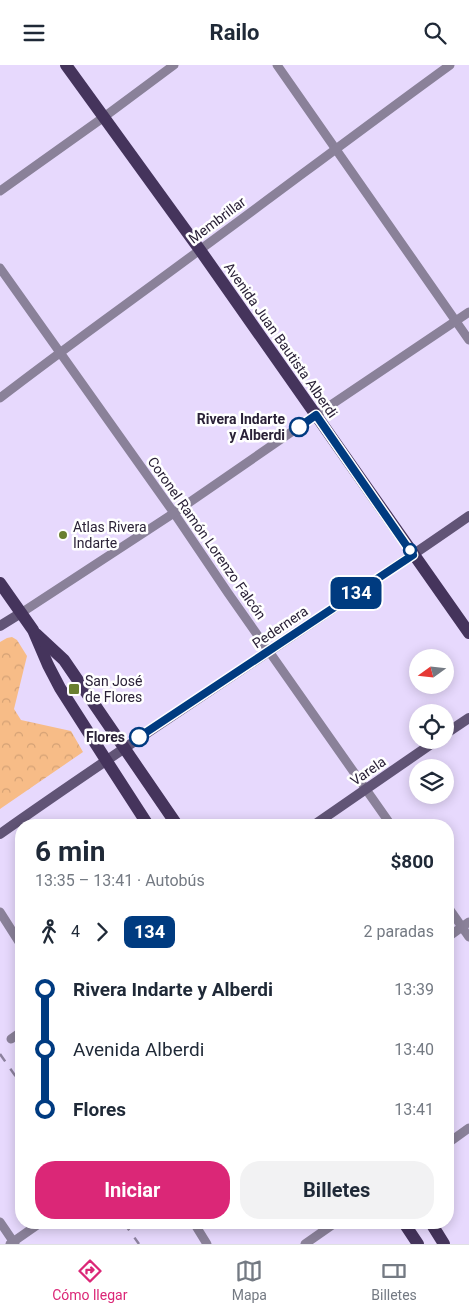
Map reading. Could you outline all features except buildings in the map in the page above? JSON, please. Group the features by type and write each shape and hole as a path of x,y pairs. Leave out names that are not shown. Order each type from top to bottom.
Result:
{"main road":[{"name":"Avenida Juan Bautista Alberdi","path":"66,65 200,250 469,633"},
{"path":"0,583 33,630 64,660 173,819"},
{"path":"33,630 60,688 144,819"},
{"path":"408,1229 418,1244"},
{"path":"435,1229 444,1244"}],"street":[{"path":"0,191 174,65"},
{"path":"276,65 469,340"},
{"name":"Membrillar","path":"0,398 335,148 450,65"},
{"name":"Coronel Ramón Lorenzo Falcón","path":"0,268 174,513 387,819"},
{"path":"0,626 174,513 469,313"},
{"name":"Pedernera","path":"21,819 469,516"},
{"path":"454,728 469,718"},
{"name":"Varela","path":"323,819 424,749"},
{"name":"Pedernera","path":"0,834 15,824"},
{"path":"0,911 15,935"},
{"path":"454,913 465,924 469,937"},
{"path":"454,932 465,924"},
{"path":"11,1039 15,1036"},
{"path":"454,1139 469,1128"},
{"path":"0,1222 13,1243 32,1229"},
{"path":"198,1229 207,1244"},
{"path":"305,1244 326,1229"}],"green space":[{"path":"12,637 17,640 27,656 14,709 21,720 71,731 83,752 0,809 0,642"}],"railway":[{"path":"0,1054 15,1075"},
{"path":"128,1229 139,1244"}],"bus line":[{"name":"134","path":"139,737 413,555 316,415 299,427"}],"place":[{"name":"Rivera Indarte y Alberdi","path":"299,427"},
{"name":"Atlas Rivera Indarte","path":"63,535"},
{"name":"San José de Flores","path":"74,689"},
{"name":"Flores","path":"139,737"}]}
